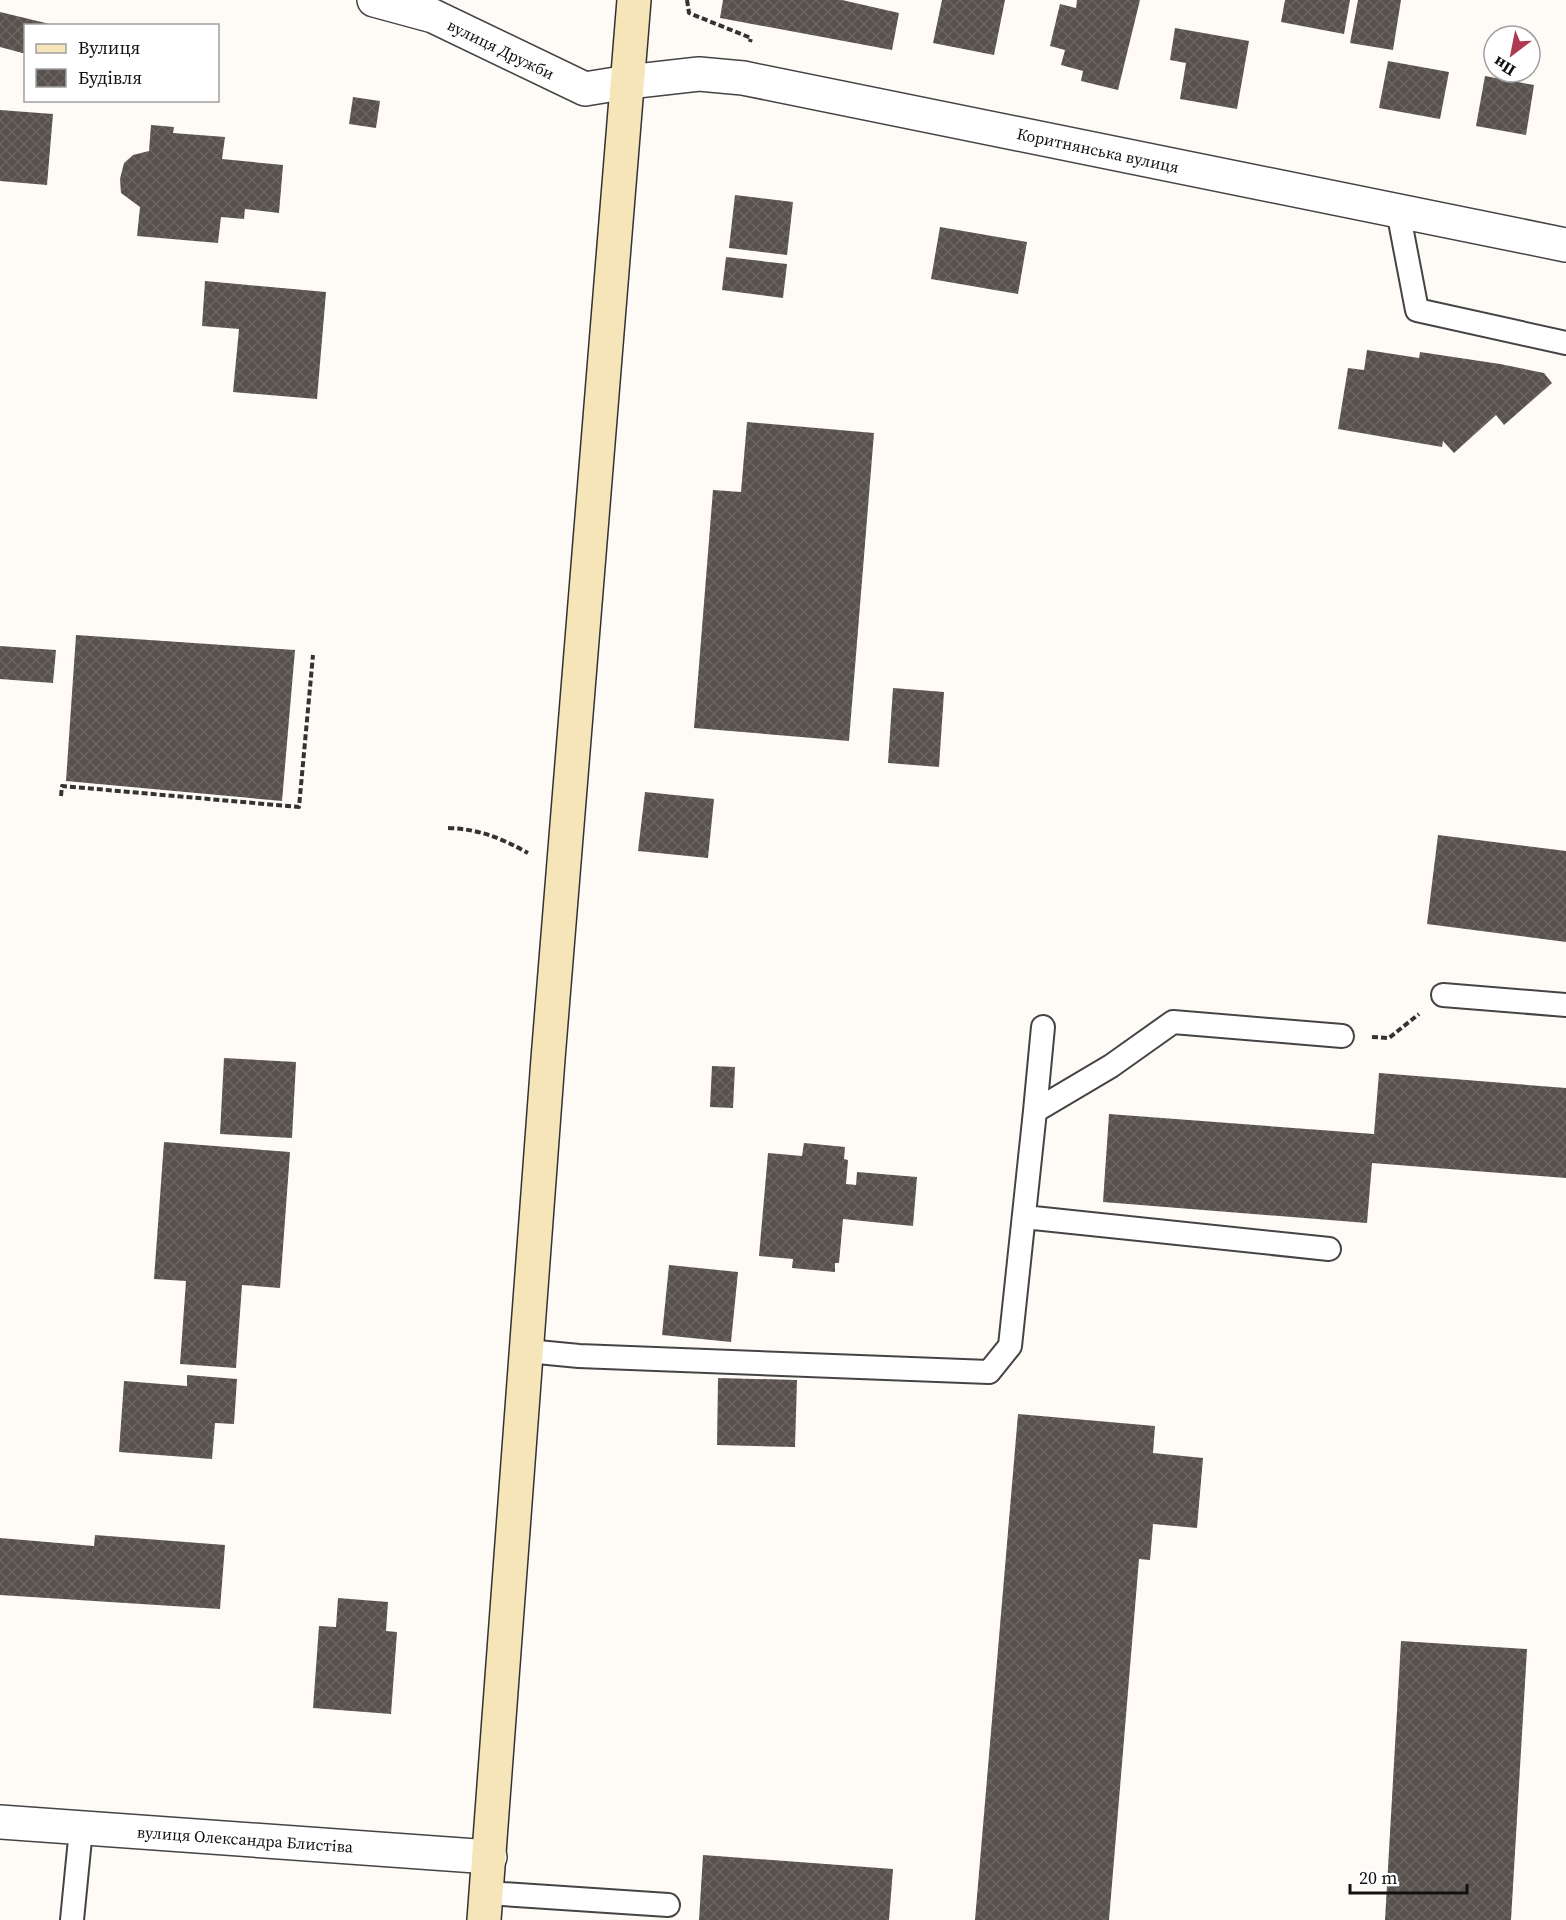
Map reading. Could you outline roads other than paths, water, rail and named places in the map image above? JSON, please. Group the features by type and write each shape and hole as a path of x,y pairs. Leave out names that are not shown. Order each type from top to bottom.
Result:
{"main road":[{"path":"485,1907 550,1036 634,0"}],"street":[{"name":"вулиця Дружби","path":"374,0 434,16 585,89 628,82"},
{"name":"Коритнянська вулиця","path":"628,82 699,74 743,78 1566,245"},
{"name":"вулиця Олександра Блистіва","path":"0,1822 369,1846 490,1857"}],"lane":[{"path":"1398,211 1417,310 1566,343"},
{"path":"1443,995 1566,1005"},
{"path":"1035,1111 1111,1066 1173,1022 1342,1036"},
{"path":"527,1351 579,1356 989,1372 1010,1346 1043,1027"},
{"path":"1024,1217 1329,1249"},
{"path":"72,1920 81,1829"},
{"path":"485,1907 668,1905"}]}
